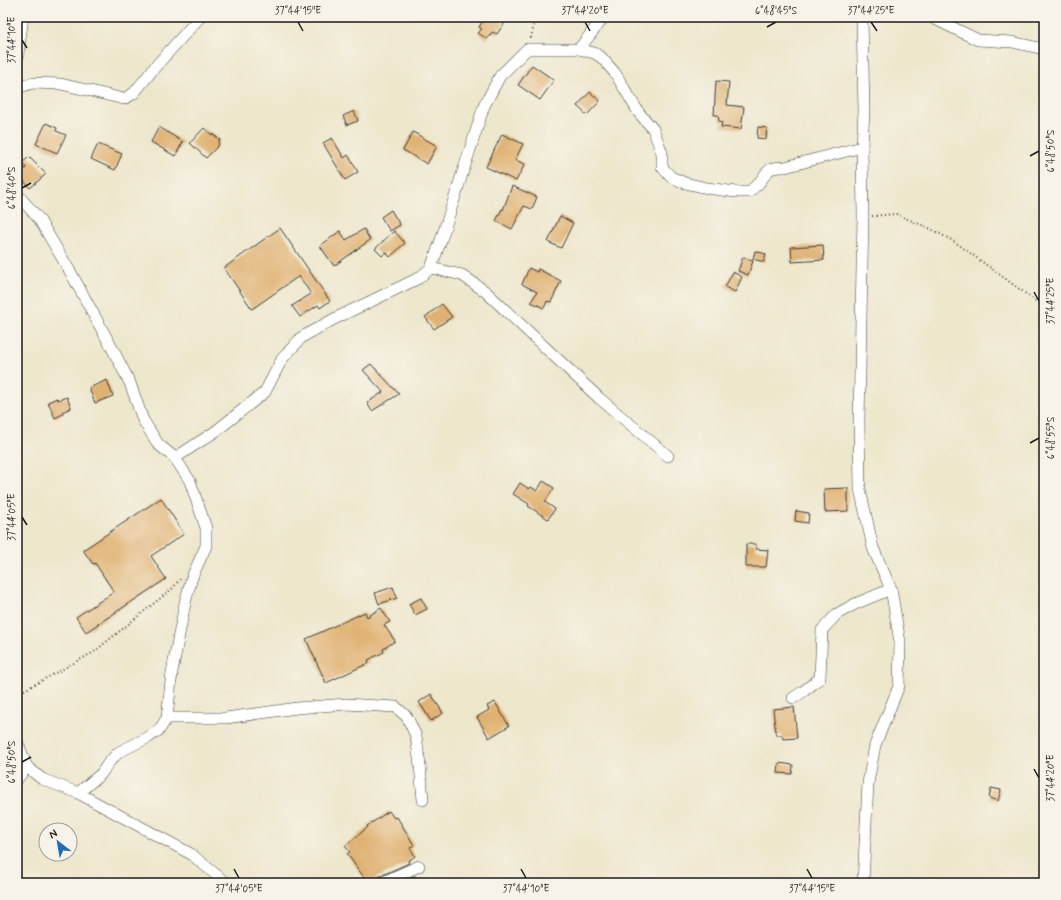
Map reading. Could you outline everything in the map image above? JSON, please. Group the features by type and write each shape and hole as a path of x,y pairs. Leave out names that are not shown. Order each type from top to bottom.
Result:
{"street":[{"path":"17,61 23,17"},
{"path":"17,88 32,82 61,84 124,99 134,93 200,17"},
{"path":"579,49 604,17"},
{"path":"862,17 864,112 862,146 863,216 859,421 860,489 873,548 891,589 900,642 899,686 875,745 868,782 863,883"},
{"path":"931,17 978,40 1012,42 1044,49"},
{"path":"175,458 216,431 265,392 282,359 302,337 334,319 419,278 431,268 484,106 500,76 527,49 579,49 594,53 607,62 639,113 653,129 662,153 662,167 671,177 685,183 736,192 749,192 758,184 766,172 774,167 785,167 862,146"},
{"path":"17,194 39,219 75,280 126,376 143,420 158,444 175,458 190,481 206,528 206,546 192,577 185,603 172,672 167,718 159,730 120,752 109,762 101,774 78,793"},
{"path":"431,268 462,275 486,292 599,398 668,456"},
{"path":"793,698 820,678 822,630 836,614 855,604 891,589"},
{"path":"167,718 226,718 297,708 346,704 396,707 407,717 416,736 423,800"},
{"path":"17,742 27,767 42,779 78,793 191,854 226,883"},
{"path":"17,779 27,767"},
{"path":"381,883 419,866"}],"path":[{"path":"527,49 534,24 538,17"},
{"path":"863,216 896,214 931,229 955,242 1044,307"},
{"path":"17,694 94,652 173,588 182,576"}],"building":[{"path":"485,17 505,17 502,22 504,24 497,34 492,32 487,39 478,33 482,29 479,27"},
{"path":"532,65 554,80 540,100 518,85"},
{"path":"716,81 729,82 727,105 744,107 741,129 721,127 722,122 719,121 718,115 714,115"},
{"path":"590,92 600,101 587,115 577,106"},
{"path":"354,111 358,121 347,125 343,116"},
{"path":"46,123 57,128 56,131 66,135 57,153 36,144"},
{"path":"159,127 183,142 175,156 151,142"},
{"path":"758,127 767,128 766,139 757,138"},
{"path":"204,128 220,140 217,147 206,158 190,143"},
{"path":"413,132 437,146 427,164 403,150"},
{"path":"502,134 523,144 515,160 525,164 516,181 486,167"},
{"path":"332,138 344,158 348,155 358,172 345,180 323,143"},
{"path":"98,144 122,154 115,170 91,159"},
{"path":"29,157 46,174 30,188 18,175 26,168 22,163"},
{"path":"512,186 537,197 532,209 524,206 512,229 496,221 502,209 503,210"},
{"path":"391,210 400,225 390,231 381,217"},
{"path":"560,216 573,223 561,248 548,242"},
{"path":"280,228 330,301 320,308 318,305 300,317 292,306 311,294 299,276 252,309 224,268"},
{"path":"364,229 370,240 334,266 320,246 340,231 346,240"},
{"path":"394,231 405,243 390,257 386,252 382,256 375,249"},
{"path":"823,245 824,260 792,262 791,247"},
{"path":"755,251 766,254 764,262 753,259"},
{"path":"743,257 753,261 748,275 738,271"},
{"path":"529,268 537,272 538,269 561,281 551,302 547,301 544,308 531,302 537,292 522,284"},
{"path":"733,272 742,277 735,292 725,287"},
{"path":"442,304 452,317 434,329 425,317"},
{"path":"371,364 399,394 372,411 367,403 383,392 363,370"},
{"path":"107,380 113,396 95,403 89,388"},
{"path":"67,397 71,408 62,412 63,414 55,418 48,402 57,398 58,400"},
{"path":"543,481 554,488 545,502 555,509 548,519 513,494 520,483 529,489 531,487 537,491"},
{"path":"848,488 848,511 825,512 824,489"},
{"path":"161,498 184,534 151,556 166,579 86,632 76,617 114,592 95,563 93,564 83,550"},
{"path":"796,511 809,513 808,523 795,521"},
{"path":"746,544 756,544 756,549 768,550 766,567 746,567"},
{"path":"393,587 397,598 379,604 375,593"},
{"path":"421,598 427,609 415,615 409,604"},
{"path":"381,608 390,622 384,625 395,641 383,649 384,652 368,660 369,663 326,683 306,639 365,612 367,617"},
{"path":"431,694 443,713 431,721 419,702"},
{"path":"495,702 509,726 489,738 477,717 489,710 487,706"},
{"path":"794,707 797,738 783,739 782,735 776,735 773,709"},
{"path":"779,763 793,765 792,774 778,773"},
{"path":"991,788 1001,790 998,801 989,798"},
{"path":"389,811 394,818 397,817 414,845 410,848 415,856 408,861 409,863 378,877 375,879 374,883 368,883 347,854 350,852 345,846 368,827 367,826"},
{"path":"415,876 418,883 398,883"}]}
